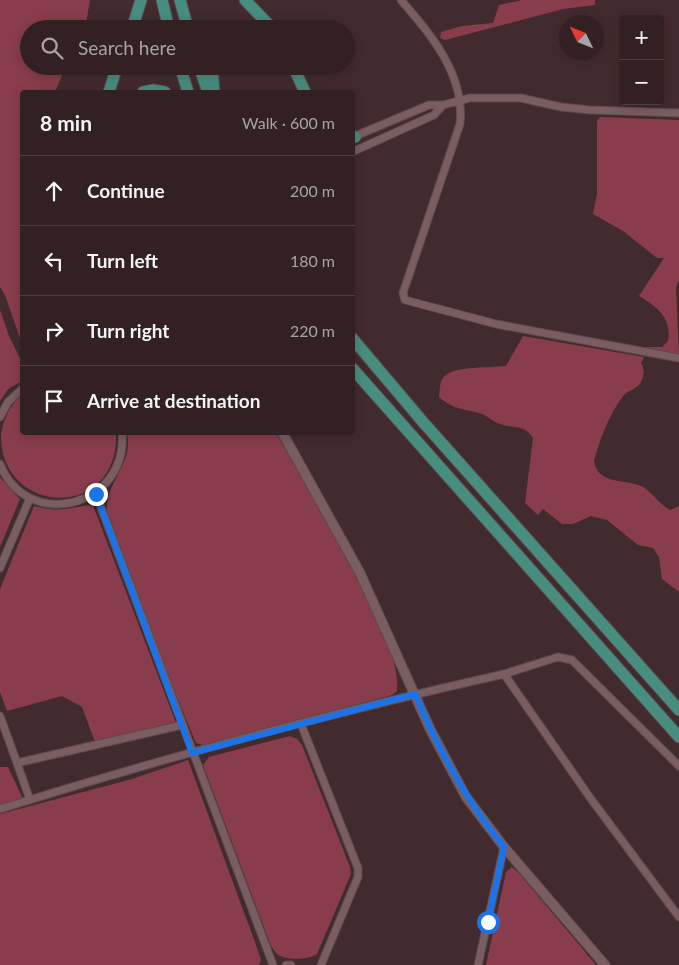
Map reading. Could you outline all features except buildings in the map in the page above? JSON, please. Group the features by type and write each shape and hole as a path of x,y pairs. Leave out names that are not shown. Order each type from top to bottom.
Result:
{"highway":[{"path":"135,20 141,0"},
{"path":"162,0 167,20"},
{"path":"180,0 186,20"},
{"path":"245,0 264,20"},
{"path":"110,90 114,75"},
{"path":"183,75 187,90"},
{"path":"202,75 207,90"},
{"path":"213,75 214,90"},
{"path":"297,75 304,90"},
{"path":"355,342 423,422 679,710"},
{"path":"355,371 679,737"}],"street":[{"path":"401,0 439,47 453,72 460,102 460,124 403,293 405,300 496,324 679,358"},
{"path":"355,136 428,104 442,105 470,98 521,98 591,110 679,113"},
{"path":"355,151 434,116 442,105"},
{"path":"0,417 8,402 20,391"},
{"path":"0,464 3,473 15,487 30,498 51,504 73,503 96,494 108,482 119,464 123,445 122,435"},
{"path":"284,435 360,573 430,729 466,796 504,847 605,965"},
{"path":"96,494 272,965"},
{"path":"0,568 30,498"},
{"path":"0,809 192,753 415,694 504,674 558,658 572,660 679,766"},
{"path":"504,674 591,799 679,917"},
{"path":"0,716 30,800"},
{"path":"301,724 358,868 358,877 321,965"},
{"path":"17,763 182,725"},
{"path":"478,965 504,847"},
{"path":"286,965 291,965"}],"shaded area":[{"path":"0,0 90,0 87,20 20,20 20,75 62,75 56,90 20,90 20,338 5,295 0,287"},
{"path":"522,0 595,0 595,5 563,9 445,40 440,38 441,32 462,26 493,23 499,5"},
{"path":"600,117 679,120 679,280 676,287 679,356 641,347 662,347 668,341 668,325 662,314 652,304 639,296 664,258 657,258 623,231 593,214 597,194 597,121"},
{"path":"0,310 9,336 20,358 20,382 8,389 0,401"},
{"path":"523,336 644,357 641,363 644,372 641,382 623,396 613,411 594,461 597,469 607,478 643,487 670,510 679,506 679,592 662,579 659,557 653,548 638,545 607,520 591,516 573,524 562,524 543,509 538,515 525,503 533,438 530,434 520,428 500,424 482,414 455,407 439,397 442,380 451,372 506,366"},
{"path":"20,397 20,435 116,435 112,462 99,482 81,494 59,498 38,493 19,481 6,462 1,435 3,423 14,403"},
{"path":"127,435 277,435 340,546 383,633 394,661 397,691 392,695 203,745 196,743 166,671 107,511 110,491 127,454"},
{"path":"0,477 20,499 0,547"},
{"path":"88,505 93,506 176,723 95,742 82,707 62,696 7,711 0,692 0,589 34,506 68,509"},
{"path":"290,736 297,739 302,745 350,867 351,874 317,954 308,958 296,959 279,956 271,946 203,765 209,757"},
{"path":"188,760 256,945 261,960 259,965 0,965 0,814 132,779"},
{"path":"0,767 8,767 23,799 0,806"},
{"path":"512,867 596,965 486,965 506,872"}],"route":[{"path":"96,494 192,753 415,694 430,729 466,796 487,827 504,847 488,922"}]}
